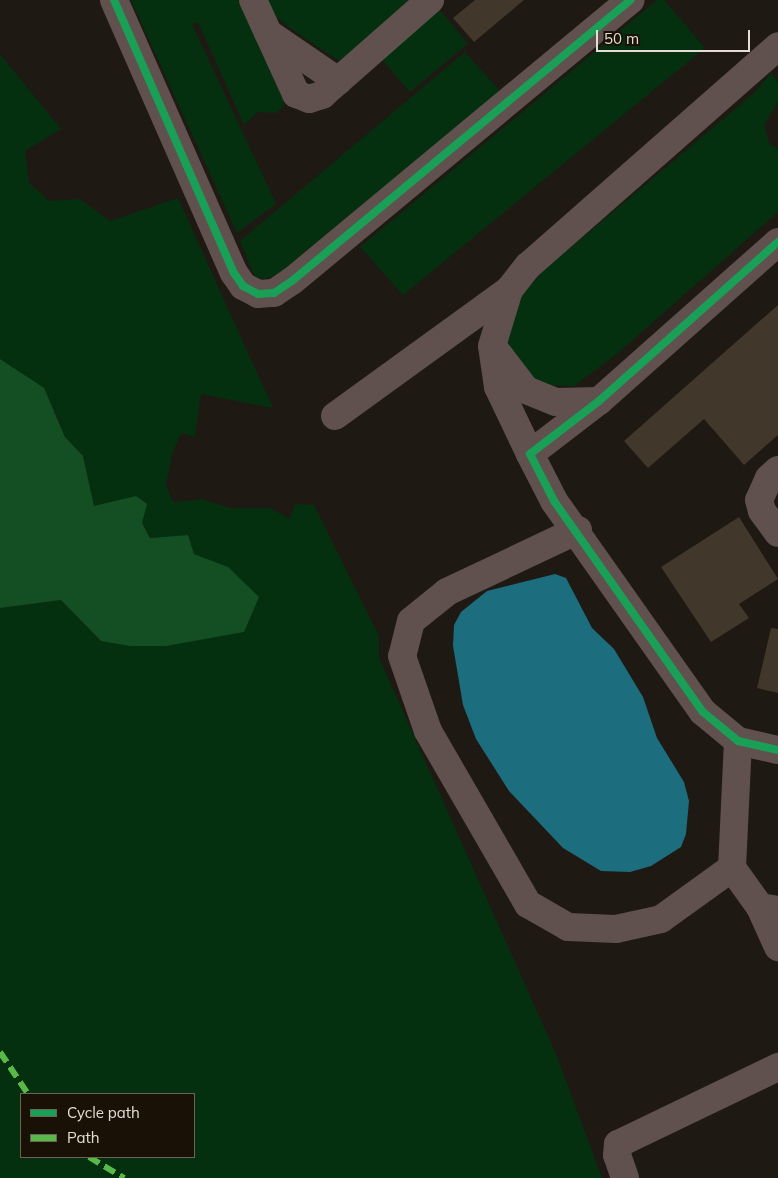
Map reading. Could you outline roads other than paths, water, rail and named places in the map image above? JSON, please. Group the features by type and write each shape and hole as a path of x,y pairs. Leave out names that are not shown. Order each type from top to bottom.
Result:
{"street":[{"path":"114,0 234,273 243,286 258,294 274,293 292,281 631,0"},
{"path":"253,0 296,94 309,99 322,95 430,0"},
{"path":"334,416 509,290 528,266 778,46"},
{"path":"530,454 599,401 778,242"},
{"path":"509,290 492,346 498,388 554,501 578,530 703,712 738,741 778,750"},
{"path":"492,346 526,390 556,402 599,401"},
{"path":"778,470 769,478 760,500 762,511 778,533"},
{"path":"578,530 447,592 411,622 402,656 428,731 528,904 568,927 616,929 661,918 732,868"},
{"path":"738,741 732,868 769,908 778,947"},
{"path":"625,1178 617,1155 618,1144 778,1067"}],"water":[{"path":"555,574 566,578 592,628 614,649 643,697 657,738 684,782 689,801 686,834 681,847 651,866 630,872 601,871 563,848 509,791 476,739 463,705 453,646 454,625 461,612 487,591"}]}
